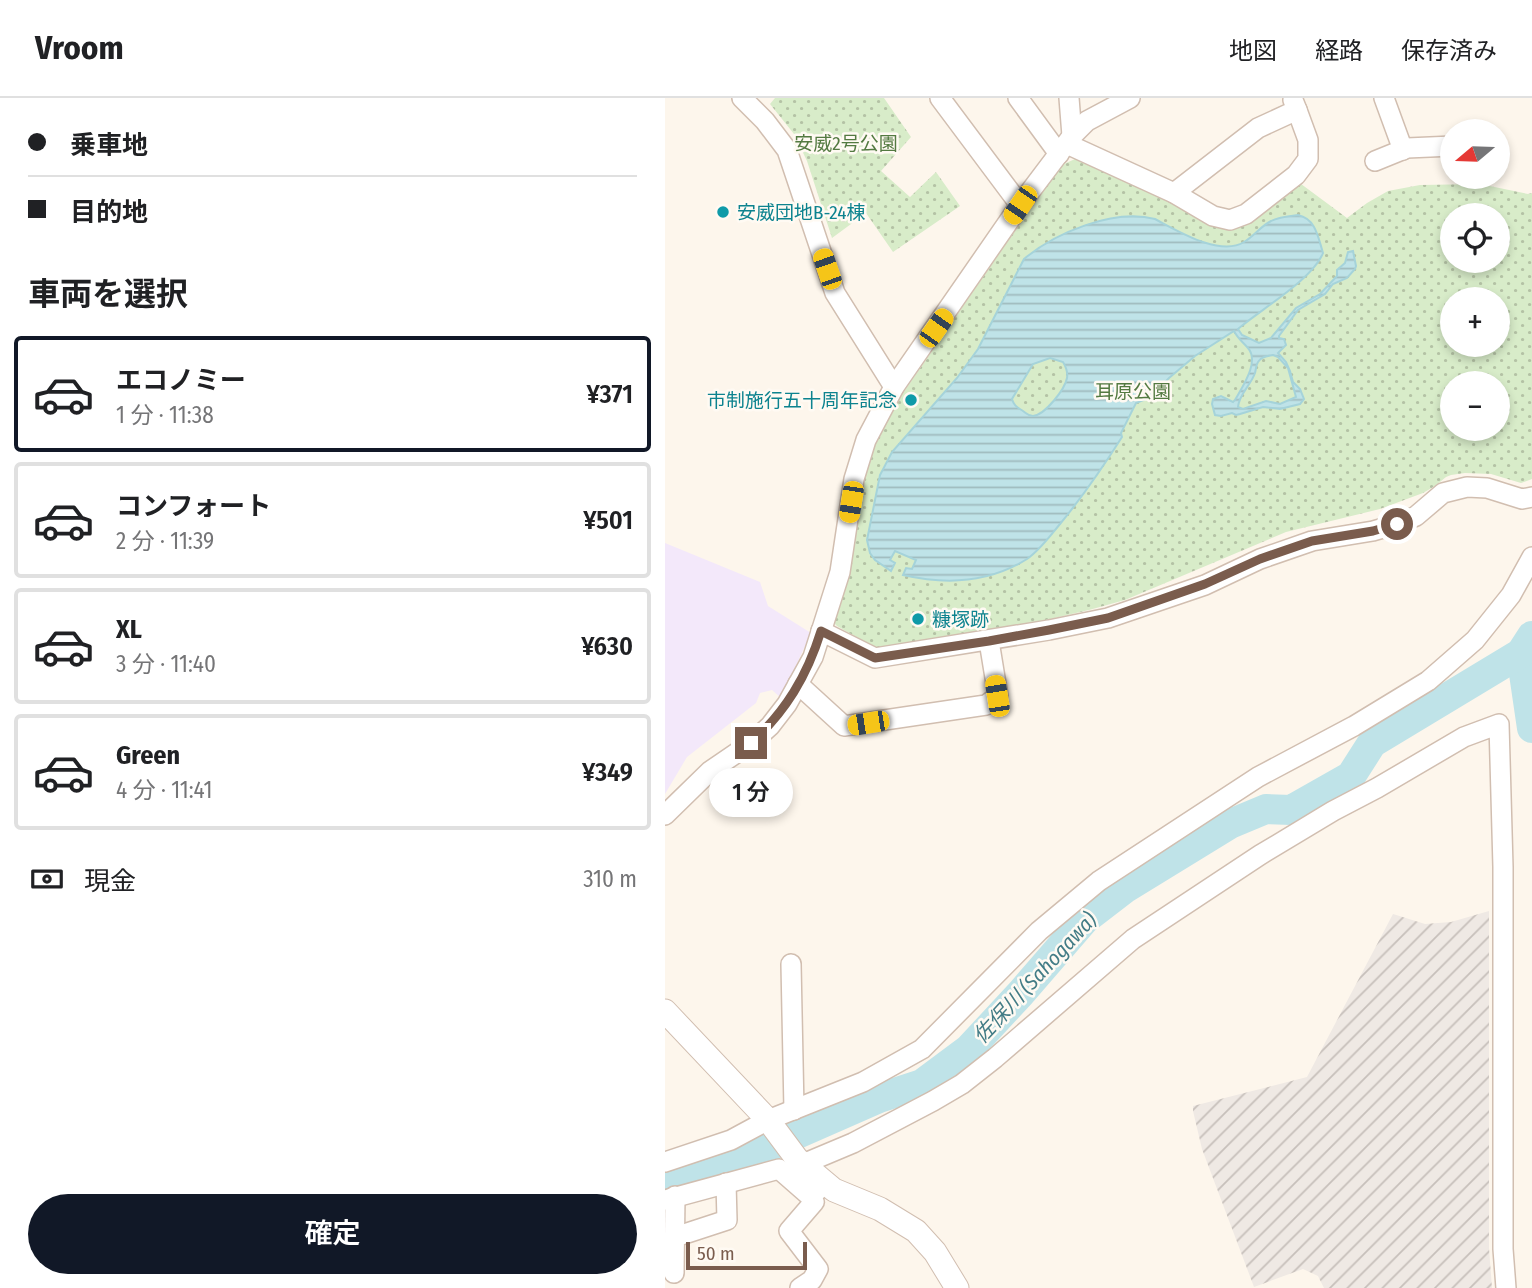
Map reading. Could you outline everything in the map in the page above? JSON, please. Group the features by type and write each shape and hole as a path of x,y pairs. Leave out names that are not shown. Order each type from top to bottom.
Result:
{"street":[{"path":"742,98 765,121 787,150 835,293 894,387"},
{"path":"940,98 1020,205"},
{"path":"1018,98 1066,145 1174,193 1213,216 1230,220 1247,214 1296,175 1308,159 1308,140 1295,104 1258,128 1174,193"},
{"path":"1066,145 1069,98"},
{"path":"665,815 710,771 751,743 770,726 787,704 813,657 840,572 854,479 866,440 894,387 1020,205 1066,145 1087,121 1130,98"},
{"path":"1384,98 1403,150"},
{"path":"1375,161 1407,148 1440,147"},
{"path":"821,631 875,658 989,641 1108,618 1205,584 1260,559 1312,541 1373,531 1397,524 1416,516 1443,493 1467,487 1487,488 1522,499 1532,497"},
{"path":"665,1162 731,1140 768,1120 863,1082 922,1049 1039,931 1099,881 1258,777 1355,726 1428,681 1475,640 1511,595 1532,557"},
{"path":"799,684 844,726 986,705 997,696 989,641"},
{"path":"800,1161 853,1143 962,1084 1133,939 1260,855 1333,811 1464,737 1499,724 1503,867 1503,1249 1506,1288"},
{"path":"791,964 794,1110"},
{"path":"665,1011 768,1120 800,1161 818,1190"},
{"path":"674,1273 675,1237 670,1198 779,1169 818,1190 834,1190 880,1209 916,1231 935,1252 957,1288"},
{"path":"675,1237 727,1220 726,1183"},
{"path":"800,1288 812,1280 818,1269 789,1231 814,1202 818,1190"}],"shaded area":[{"path":"665,543 760,582 768,606 811,633 781,698 772,690 760,693 756,703 687,757 665,794"},
{"path":"1489,911 1489,1248 1492,1288 1324,1288 1318,1276 1303,1269 1254,1287 1202,1149 1193,1106 1307,1077 1393,914 1425,924 1451,922"}],"green space":[{"name":"安威2号公園","path":"775,98 884,98 911,137 881,171 910,197 936,172 960,206 893,252 866,213 832,238 807,161 794,134 770,104"},
{"name":"耳原公園","path":"1082,156 1215,222 1297,181 1347,218 1388,191 1420,185 1440,185 1440,189 1504,189 1532,193 1532,479 1521,483 1491,474 1451,475 1423,493 1380,509 1286,532 1125,600 989,633 882,652 837,626 833,622 868,453 883,422 1057,170"}],"water":[{"path":"1298,215 1313,225 1323,253 1298,283 1238,329 1242,335 1259,343 1271,338 1296,308 1320,294 1337,276 1337,270 1345,263 1348,252 1353,251 1355,269 1347,278 1333,284 1325,294 1298,310 1279,336 1284,339 1286,345 1278,353 1286,362 1293,382 1300,389 1304,399 1300,404 1280,409 1263,407 1236,415 1215,415 1213,399 1221,396 1233,402 1251,367 1251,354 1234,331 1195,356 1151,397 1136,403 1121,433 1122,437 1093,481 1049,538 1027,559 998,573 951,581 903,575 906,568 912,569 916,560 895,551 890,560 895,563 891,571 875,560 867,540 880,475 892,452 957,378 978,349 1024,259 1068,232 1122,217 1155,219 1199,241 1234,246 1274,220","holes":["1273,355 1288,368 1296,397 1280,404 1266,401 1243,409 1238,407 1259,360","1050,358 1063,362 1067,378 1059,395 1049,406 1038,415 1029,415 1016,406 1012,399 1033,364"]}],"waterway":[{"name":"佐保川 (Sahogawa)","path":"665,1178 747,1156 879,1098 922,1084 969,1049 1085,919 1124,889 1230,824 1266,809 1291,810 1351,776 1372,743 1521,653 1532,636"},
{"path":"1521,653 1532,728"}],"place":[{"name":"安威団地B-24棟","path":"723,212"},
{"name":"市制施行五十周年記念","path":"911,400"},
{"name":"糠塚跡","path":"918,619"}],"route":[{"path":"751,743 770,726 787,704 813,657 821,631 875,658 1049,630 1108,618 1205,584 1260,559 1312,541 1373,531 1397,524"}]}
